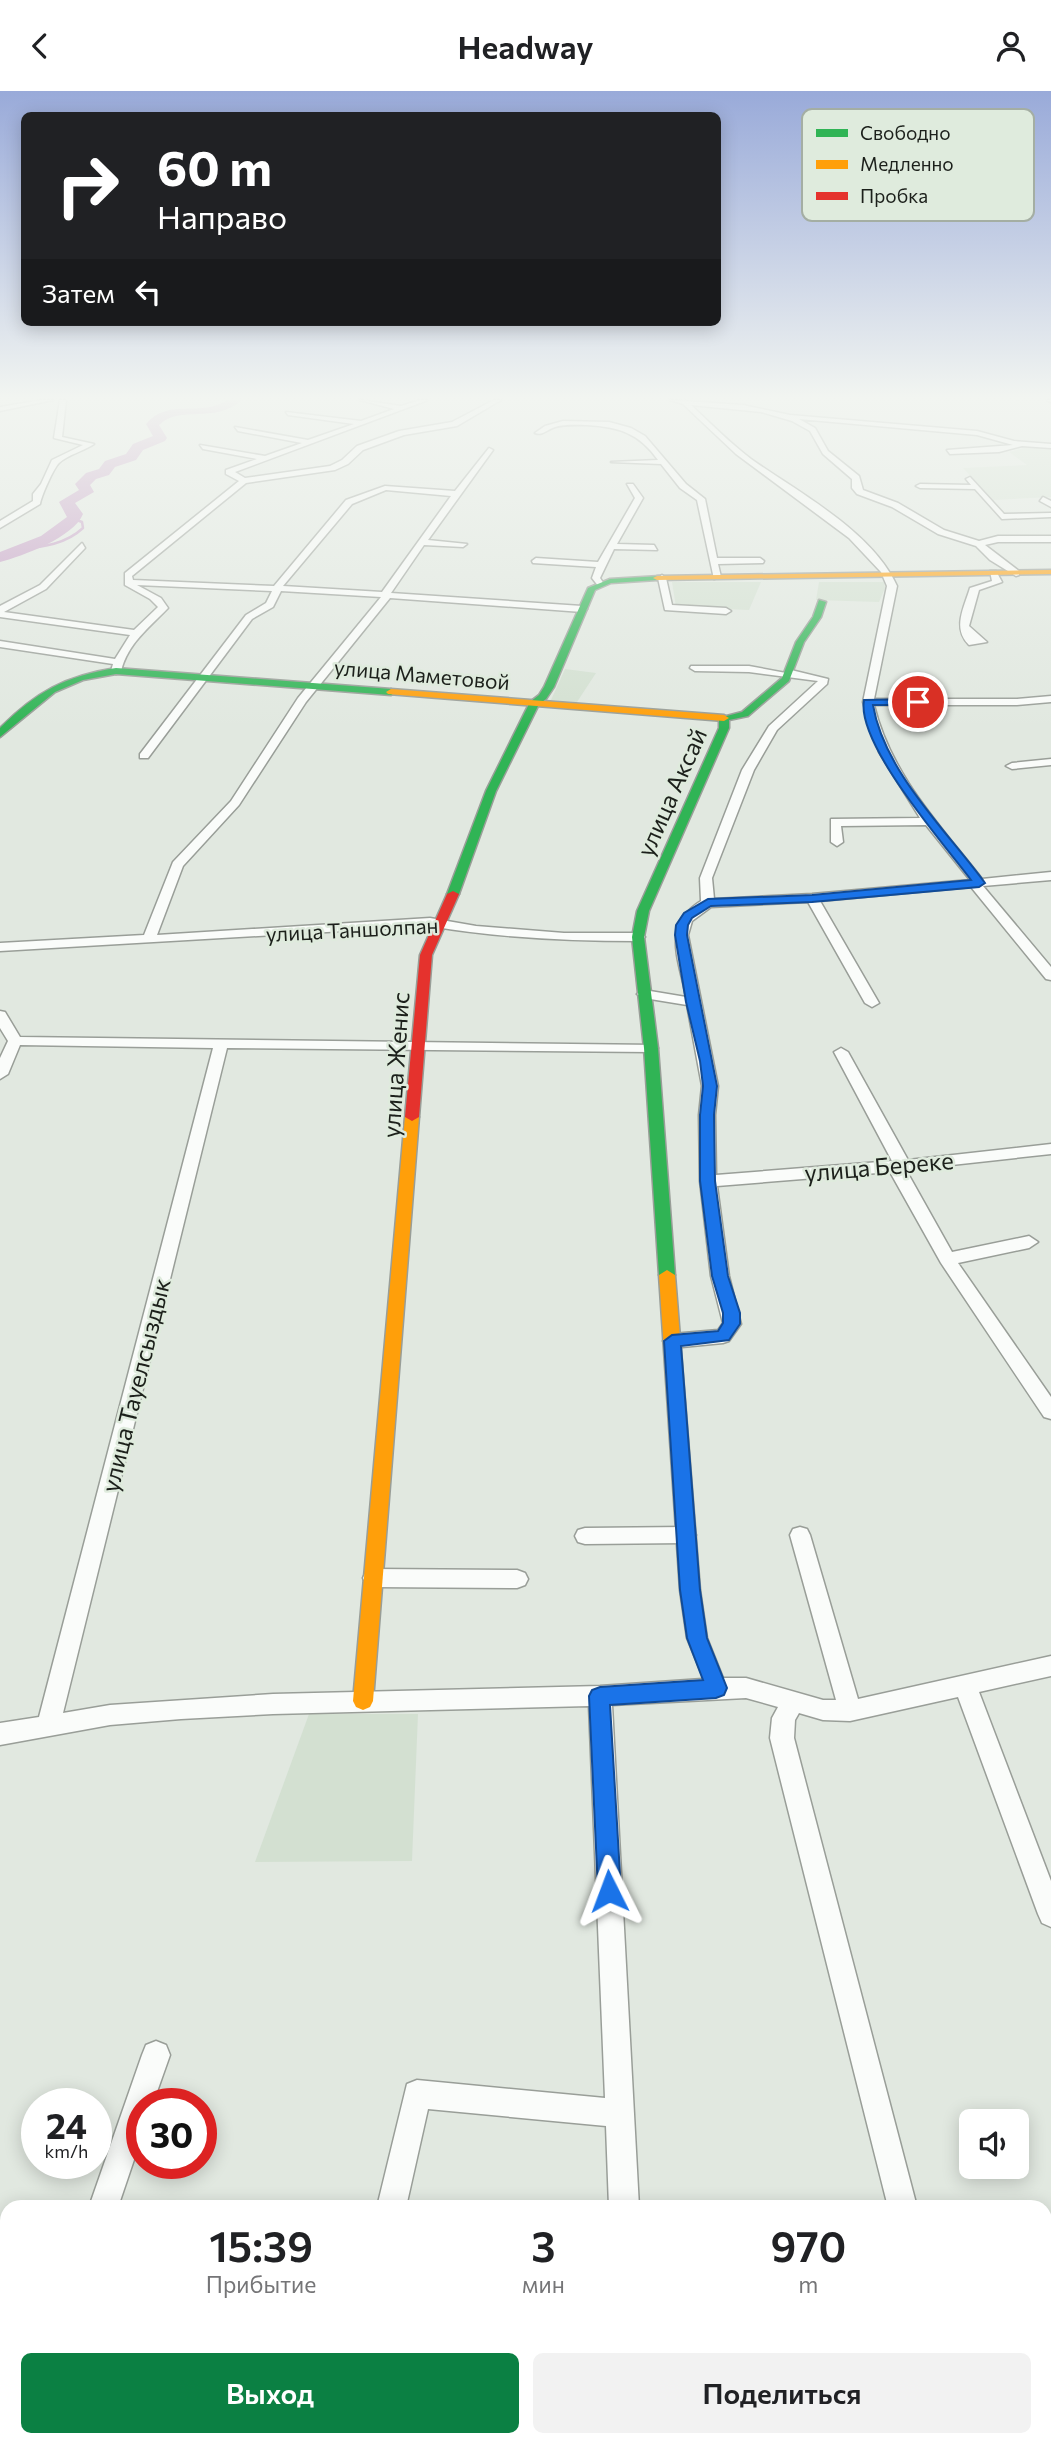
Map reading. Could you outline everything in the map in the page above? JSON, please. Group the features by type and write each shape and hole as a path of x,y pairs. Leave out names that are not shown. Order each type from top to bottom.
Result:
{"street":[{"path":"0,525 24,510"},
{"path":"128,583 128,575 205,510"},
{"path":"144,756 250,617 270,605 280,583 342,510"},
{"path":"149,939 177,865 235,803 313,686 387,595 388,588 446,510"},
{"name":"улица Женис","path":"363,1701 421,1046 426,955 442,923 491,791 535,702 543,697 549,687 592,588 599,584 596,578 606,553 613,546 633,510"},
{"path":"703,510 715,569"},
{"path":"818,510 864,547 889,575 892,586 868,702 870,719 891,766 976,883 1051,976"},
{"path":"904,510 941,531 979,544 993,558 1016,573"},
{"path":"996,510 1002,517 1051,515"},
{"path":"979,544 998,539 1051,539"},
{"path":"423,542 463,544"},
{"path":"0,612 43,587 82,546"},
{"path":"613,546 654,548"},
{"path":"536,561 601,565"},
{"path":"599,584 662,578 760,561"},
{"path":"715,569 889,575 1051,572"},
{"path":"963,629 975,589 997,582 993,573"},
{"path":"662,578 668,608 726,611"},
{"path":"128,583 154,582 387,595 582,609"},
{"path":"0,644 117,666 134,633 163,608 163,604 128,583"},
{"path":"790,675 803,638 819,616 822,602"},
{"path":"0,612 134,633"},
{"name":"улица Маметовой","path":"0,734 53,685 117,666 202,678 724,718"},
{"path":"695,668 749,669 823,679 823,682 773,728 748,770 706,878 708,903"},
{"name":"улица Аксай","path":"716,1688 697,1638 686,1535 650,1048 638,937 643,911 724,728 724,718 745,714 790,675"},
{"path":"868,702 1017,702 1051,699"},
{"path":"1012,766 1051,762"},
{"path":"837,842 835,822 931,821"},
{"path":"672,1341 723,1336 732,1324 720,1276 708,1181 707,1115 710,1086 707,1061 692,1002 681,935 682,925 688,915 708,903 812,898 1051,876"},
{"path":"812,898 872,1003"},
{"name":"улица Таншолпан","path":"0,948 442,923 476,930 564,937 638,937"},
{"path":"644,993 692,1002"},
{"path":"0,1015 15,1041"},
{"path":"15,1041 650,1048"},
{"path":"0,1074 15,1041"},
{"name":"улица Тауелсыздык","path":"48,1726 221,1044"},
{"path":"841,1052 947,1259 1051,1412"},
{"name":"улица Береке","path":"708,1181 899,1166 1051,1149"},
{"path":"947,1259 1029,1242"},
{"path":"585,1537 686,1535"},
{"path":"800,1535 850,1711"},
{"path":"374,1578 517,1579"},
{"path":"0,1734 134,1713 273,1704 600,1696 716,1688 746,1688 824,1710 850,1711 1051,1666"},
{"path":"966,1687 1051,1914"},
{"path":"600,1696 624,2200"},
{"path":"794,1702 784,1718 782,1738 901,2200"},
{"path":"105,2200 156,2055"},
{"path":"393,2200 417,2094 620,2113"}],"shaded area":[{"path":"672,582 761,582 749,610 676,607"},
{"path":"819,582 884,582 885,588 879,602 816,600"},
{"path":"565,669 596,673 577,702 551,700"},
{"path":"309,1714 418,1714 412,1861 255,1862"}],"waterway":[{"path":"0,557 46,539 74,519 76,514 73,510"},
{"path":"21,549 46,546 69,538 83,528 82,522 74,519"}],"traffic: fast":[{"path":"453,894 491,791 535,702 543,697 549,687 592,588 610,581 657,578"},
{"path":"667,1275 651,1048 638,937 643,911 724,728 724,718 745,714 786,679 800,642 817,617 822,602"},
{"path":"0,734 51,690 80,678 116,671 391,692"}],"traffic: slow":[{"path":"657,578 1051,572"},
{"path":"391,692 724,718"},
{"path":"363,1701 412,1117"},
{"path":"667,1275 690,1590 697,1638 717,1688"}],"traffic: jam":[{"path":"412,1117 426,955 453,894"}],"route":[{"path":"609,1891 600,1696 716,1688 697,1638 690,1590 672,1341 723,1336 732,1324 720,1276 708,1181 707,1115 710,1086 707,1061 692,1002 681,935 682,925 688,915 708,903 812,898 979,883 891,766 870,719 868,702 918,702"}]}
